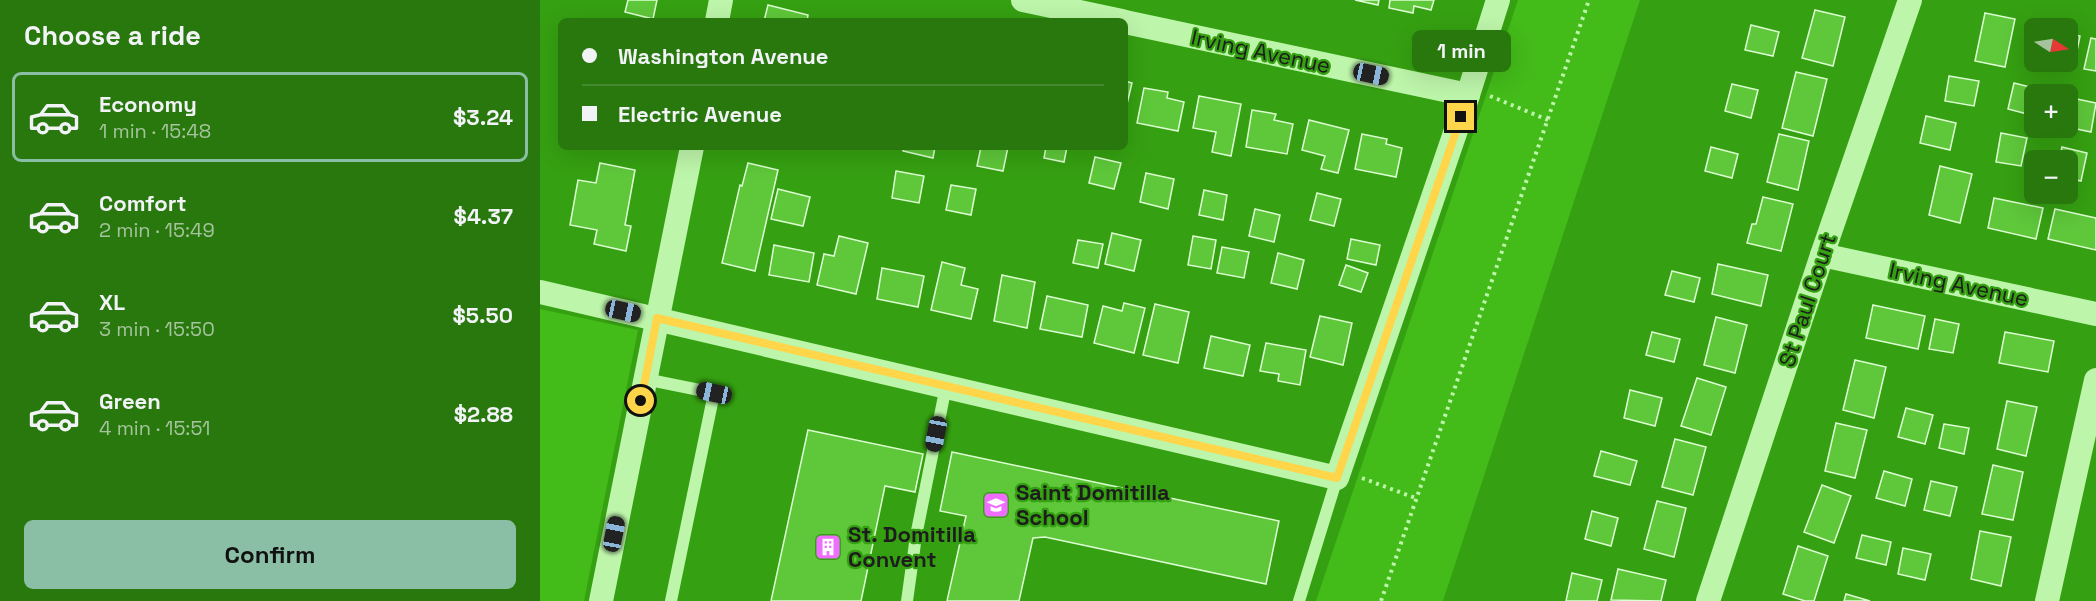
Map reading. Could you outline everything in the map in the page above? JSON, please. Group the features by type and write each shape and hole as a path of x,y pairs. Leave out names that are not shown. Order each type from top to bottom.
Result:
{"street":[{"path":"718,18 721,0"},
{"name":"Irving Avenue","path":"1023,0 1109,18"},
{"path":"540,292 946,386 1338,473 1498,0"},
{"name":"St Paul Court","path":"1708,601 1822,255 1910,0"},
{"name":"Irving Avenue","path":"1128,22 1469,91"},
{"path":"601,601 691,150"},
{"name":"Irving Avenue","path":"1822,255 2096,314"},
{"path":"2047,601 2096,380"}],"lane":[{"path":"645,379 714,393 671,601"},
{"path":"908,601 916,536 946,386"},
{"path":"1299,601 1338,473"}],"path":[{"path":"1382,601 1589,0"},
{"path":"1469,91 1548,120"},
{"path":"1338,473 1418,499"}],"green space":[{"path":"1518,0 1640,0 1443,601 1316,601"},
{"path":"540,309 638,330 584,601 540,601"}],"building":[{"path":"628,0 657,0 653,18 625,12"},
{"path":"1355,0 1379,0 1378,5"},
{"path":"1390,0 1434,0 1431,10 1414,6 1413,13 1389,8"},
{"path":"768,5 808,15 808,18 765,18"},
{"path":"1815,10 1845,17 1833,66 1802,58"},
{"path":"1985,13 2015,19 2005,67 1975,61"},
{"path":"1751,25 1779,32 1773,56 1745,50"},
{"path":"2091,38 2096,39 2096,71 2084,69"},
{"path":"1796,72 1827,79 1813,136 1782,128"},
{"path":"1949,76 1979,81 1974,106 1945,101"},
{"path":"1128,82 1132,83 1128,100"},
{"path":"2014,83 2024,86 2024,113 2008,109"},
{"path":"1732,84 1758,90 1751,118 1725,111"},
{"path":"1144,88 1168,92 1167,98 1184,102 1178,131 1137,123"},
{"path":"1199,96 1241,104 1231,156 1212,152 1216,132 1193,128"},
{"path":"2078,99 2096,103 2091,132 2078,129"},
{"path":"1252,110 1276,114 1274,120 1293,124 1287,154 1246,147"},
{"path":"1926,116 1956,123 1950,150 1920,143"},
{"path":"1309,120 1349,130 1338,173 1321,169 1325,156 1302,150"},
{"path":"2001,133 2027,138 2021,166 1996,162"},
{"path":"1362,134 1387,139 1386,144 1402,148 1396,177 1355,169"},
{"path":"1779,134 1809,141 1798,190 1767,182"},
{"path":"1711,147 1738,154 1732,178 1705,171"},
{"path":"903,150 934,150 933,158"},
{"path":"980,150 1007,150 1003,171 977,166"},
{"path":"1045,150 1066,150 1064,162 1044,158"},
{"path":"2078,151 2087,153 2081,181 2078,180"},
{"path":"1095,157 1121,163 1114,189 1089,183"},
{"path":"600,163 635,170 625,225 631,226 626,251 594,244 597,230 570,225 578,180 596,183"},
{"path":"748,163 778,170 755,271 722,263 740,185 742,186"},
{"path":"1940,166 1972,174 1960,223 1929,215"},
{"path":"896,171 924,176 919,203 892,198"},
{"path":"1146,173 1174,179 1168,209 1140,202"},
{"path":"951,185 976,189 971,215 946,210"},
{"path":"778,189 810,197 803,226 771,219"},
{"path":"1204,190 1227,195 1223,220 1199,215"},
{"path":"1317,193 1341,199 1334,226 1310,220"},
{"path":"1763,197 1793,204 1781,251 1747,243 1752,224 1756,224"},
{"path":"1994,198 2043,208 2036,239 1988,228"},
{"path":"1255,209 1280,215 1274,242 1249,236"},
{"path":"2055,209 2096,218 2096,250 2048,239"},
{"path":"1112,233 1141,240 1134,271 1105,264"},
{"path":"839,236 868,243 856,294 817,285 824,254 834,256"},
{"path":"1193,236 1216,240 1211,269 1188,265"},
{"path":"1351,239 1380,245 1376,265 1347,259"},
{"path":"1078,240 1103,244 1098,268 1073,263"},
{"path":"774,245 814,253 809,282 769,275"},
{"path":"1222,247 1249,252 1244,278 1217,273"},
{"path":"1278,253 1304,260 1297,289 1271,283"},
{"path":"942,262 965,268 961,285 978,289 971,319 931,310"},
{"path":"1718,264 1768,275 1761,306 1712,294"},
{"path":"1346,265 1368,273 1361,292 1339,285"},
{"path":"882,268 924,276 918,307 877,299"},
{"path":"1672,271 1700,278 1694,302 1665,295"},
{"path":"1002,275 1035,282 1027,328 994,321"},
{"path":"1047,296 1088,305 1082,337 1040,329"},
{"path":"1124,303 1145,308 1134,353 1094,343 1103,306 1122,311"},
{"path":"1155,304 1189,312 1178,363 1143,355"},
{"path":"1873,305 1925,316 1918,349 1866,338"},
{"path":"1320,316 1352,323 1343,365 1310,357"},
{"path":"1716,317 1747,325 1735,373 1704,365"},
{"path":"1935,319 1959,324 1953,353 1929,349"},
{"path":"1652,332 1680,339 1674,362 1646,355"},
{"path":"2005,332 2054,341 2048,372 1999,363"},
{"path":"1211,336 1250,345 1243,376 1204,368"},
{"path":"1266,343 1306,350 1300,385 1278,381 1279,374 1260,371"},
{"path":"1855,360 1886,367 1874,418 1843,410"},
{"path":"1697,378 1726,387 1711,435 1681,426"},
{"path":"1630,390 1662,398 1655,426 1624,418"},
{"path":"2007,401 2037,407 2026,456 1997,449"},
{"path":"1906,408 1933,415 1925,444 1898,437"},
{"path":"1836,423 1867,430 1855,478 1825,471"},
{"path":"1944,424 1969,428 1964,454 1939,448"},
{"name":"St. Domitilla Convent","path":"808,430 923,454 915,492 885,486 861,601 771,601"},
{"path":"1675,439 1706,447 1693,495 1662,487"},
{"path":"1601,451 1637,461 1630,485 1594,476"},
{"path":"952,452 1279,521 1266,584 1045,537 1033,538 1019,601 947,601 966,516 940,511"},
{"path":"1993,465 2023,472 2013,520 1982,514"},
{"path":"1884,471 1912,479 1905,506 1876,498"},
{"path":"1931,481 1957,487 1950,516 1924,510"},
{"path":"1822,485 1851,496 1834,543 1804,532"},
{"path":"1657,501 1686,508 1674,557 1644,549"},
{"path":"1592,511 1618,518 1611,546 1585,539"},
{"path":"1980,531 2011,537 2001,586 1971,579"},
{"path":"1862,535 1891,542 1886,565 1856,558"},
{"path":"1798,546 1828,556 1814,601 1805,601 1783,594"},
{"path":"1903,548 1931,554 1925,580 1898,574"},
{"path":"1618,569 1666,580 1661,601 1611,600"},
{"path":"1572,573 1602,580 1597,601 1566,601"},
{"path":"1846,594 1870,601 1844,601"}],"place":[{"name":"Saint Domitilla School","path":"996,505"},
{"name":"St. Domitilla Convent","path":"828,547"}],"route":[{"path":"641,401 657,318 1337,478 1461,117"}]}
